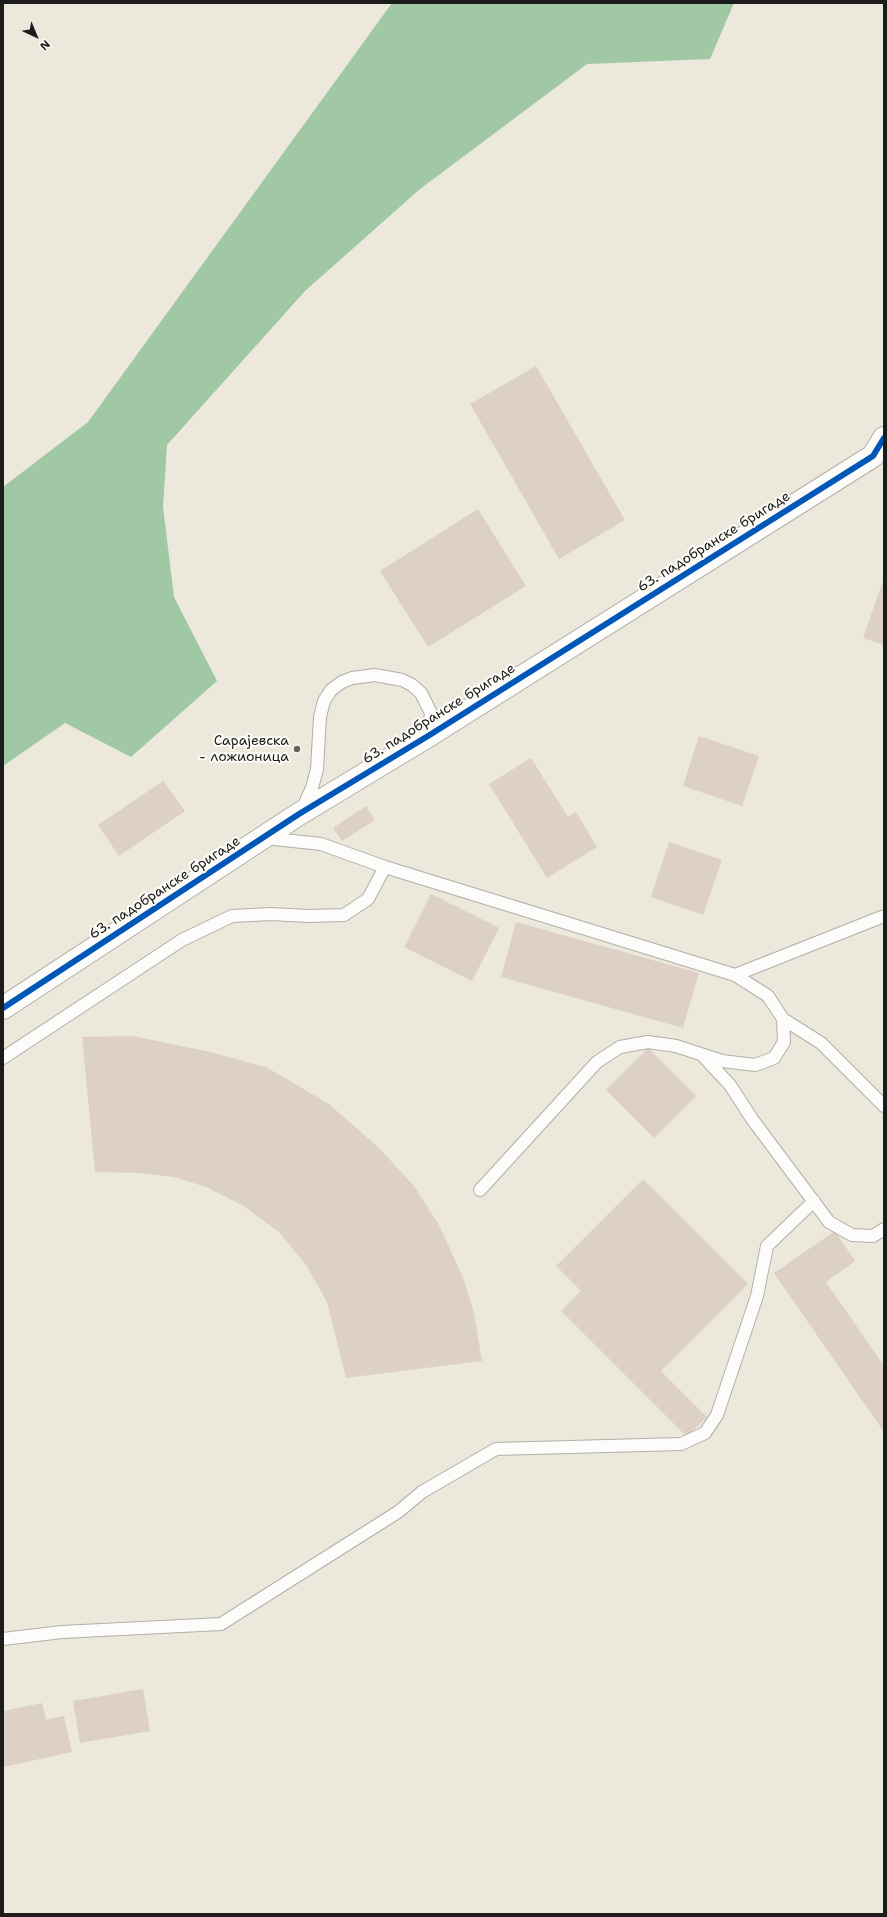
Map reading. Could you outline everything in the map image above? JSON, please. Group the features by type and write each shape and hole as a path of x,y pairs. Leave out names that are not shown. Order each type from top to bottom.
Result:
{"street":[{"name":"63. падобранске бригаде","path":"3,1008 299,814 879,458 884,438"}],"lane":[{"path":"299,814 307,801 317,769 320,717 324,701 331,690 342,682 352,678 375,675 402,680 412,685 421,692 429,708 431,724 428,736"},
{"path":"264,838 321,844 385,867 735,975 768,996 783,1020 821,1043 884,1106"},
{"path":"3,1058 182,940 232,916 271,914 308,916 344,915 368,899 385,867"},
{"path":"735,975 884,916"},
{"path":"480,1190 597,1062 620,1047 648,1042 676,1046 722,1062 755,1065 774,1058 784,1042 783,1020"},
{"path":"702,1055 730,1085 752,1119 830,1222 852,1235 873,1236 884,1229"},
{"path":"3,1639 62,1632 221,1624 398,1512 422,1492 496,1449 681,1444 705,1432 717,1415 757,1296 767,1246 814,1202"}],"green space":[{"path":"392,3 734,3 710,59 587,64 420,189 305,291 167,445 163,507 174,597 217,681 131,757 65,723 3,766 3,487 88,422"}],"building":[{"path":"536,366 625,520 559,559 470,404"},
{"path":"478,509 526,586 428,647 380,571"},
{"path":"884,578 884,645 863,638"},
{"path":"699,736 759,756 742,806 683,786"},
{"path":"531,758 568,817 576,812 597,847 547,878 489,784"},
{"path":"163,781 185,811 119,856 98,825"},
{"path":"366,806 375,820 342,841 333,828"},
{"path":"669,842 722,860 703,915 651,897"},
{"path":"431,894 499,928 472,981 404,947"},
{"path":"516,922 699,973 683,1028 501,977"},
{"path":"133,1036 210,1052 266,1067 329,1104 379,1148 414,1186 439,1225 464,1280 474,1313 482,1361 346,1378 327,1302 306,1265 279,1232 242,1205 206,1187 174,1177 141,1173 95,1172 82,1037"},
{"path":"648,1048 696,1096 654,1138 606,1090"},
{"path":"643,1179 748,1284 661,1371 707,1417 687,1437 561,1311 581,1291 556,1266"},
{"path":"835,1231 855,1261 826,1282 884,1366 884,1432 774,1273"},
{"path":"143,1689 150,1731 80,1743 73,1701"},
{"path":"42,1703 46,1720 64,1716 72,1752 3,1767 3,1711"}],"cycle path":[{"path":"3,1008 299,814 428,736 873,456 884,438"}],"place":[{"name":"Сарајевска - ложионица","path":"297,749"}]}
